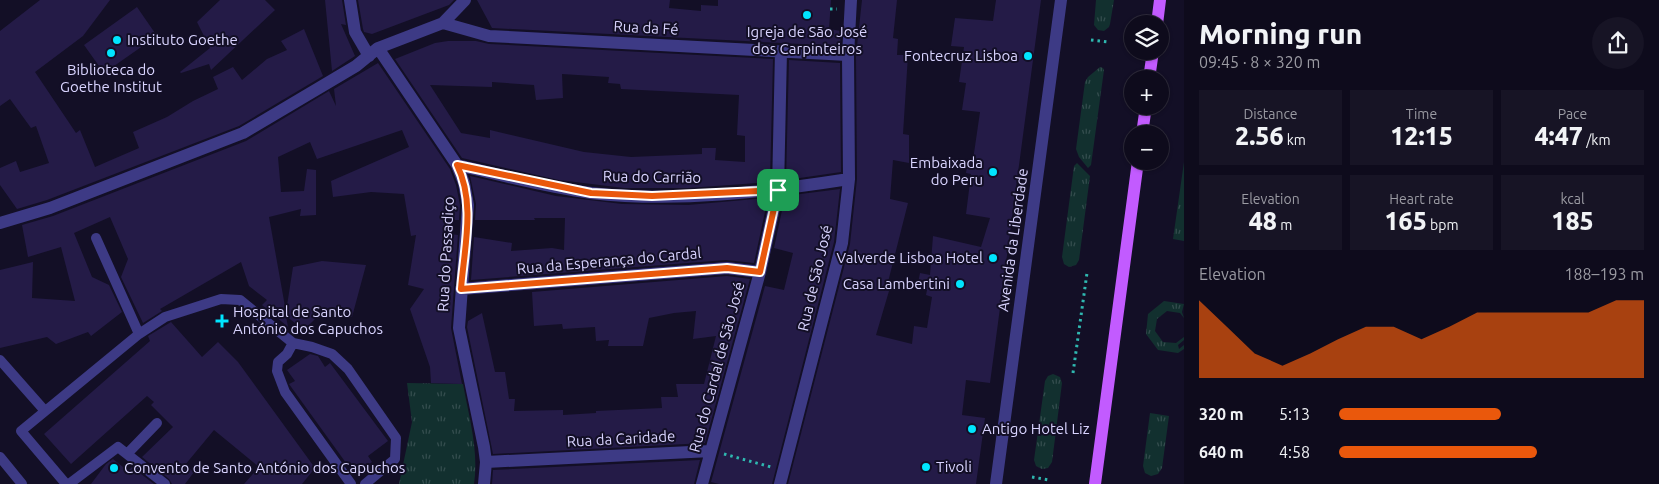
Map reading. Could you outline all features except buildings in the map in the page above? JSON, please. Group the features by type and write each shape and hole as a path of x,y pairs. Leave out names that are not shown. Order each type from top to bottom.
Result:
{"main road":[{"path":"1158,15 1160,0"},
{"path":"1095,484 1137,170"}],"street":[{"name":"Rua do Passadiço","path":"350,0 355,32 374,52 457,165 464,183 468,205 459,328 486,462 484,484"},
{"path":"0,223 50,208 243,133 286,109 374,52 444,23 465,0"},
{"name":"Rua de São José","path":"780,484 842,243 849,179 848,55 851,0"},
{"name":"Avenida da Liberdade","path":"996,484 1061,0"},
{"name":"Rua da Fé","path":"444,23 488,36 848,55"},
{"name":"Rua do Cardal de São José","path":"702,484 760,272 778,190 781,51"},
{"name":"Rua do Carrião","path":"457,165 591,193 652,196 778,190 849,179"},
{"name":"Rua da Esperança do Cardal","path":"461,289 727,268 760,272"},
{"name":"Rua da Caridade","path":"486,462 711,451"}],"lane":[{"path":"96,238 139,334"},
{"path":"165,484 118,447 67,484 20,431 139,334 165,317 221,299 240,300 293,344 312,347 332,354 348,369 396,438 394,459 365,484"},
{"path":"293,344 287,354 278,362 277,371 285,392 351,484"},
{"path":"0,360 45,411"},
{"path":"127,454 158,423"},
{"path":"0,457 22,484"}],"path":[{"path":"1091,40 1108,42"},
{"path":"1073,373 1087,272"},
{"path":"711,451 784,470"},
{"path":"1032,477 1049,480"}],"green space":[{"path":"1096,0 1114,0 1110,24 1104,31 1098,30 1094,25"},
{"path":"1100,67 1104,70 1091,165 1088,168 1079,157 1076,149 1085,82"},
{"path":"1184,162 1184,241 1173,239"},
{"path":"1077,163 1090,176 1079,260 1076,265 1069,267 1064,264 1062,257 1074,166"},
{"path":"1164,301 1184,304 1182,312 1184,318 1180,313 1167,311 1157,319 1155,331 1163,342 1176,343 1184,337 1184,340 1178,345 1179,349 1184,345 1184,349 1178,353 1158,350 1146,334 1148,314"},
{"path":"1053,374 1060,377 1062,383 1052,462 1048,468 1042,469 1036,466 1034,460 1045,381 1048,376"},
{"path":"407,383 463,384 474,447 474,484 399,484 412,422"},
{"path":"1150,413 1169,416 1162,468 1158,474 1151,476 1145,473 1143,466"}],"place":[{"name":"Igreja de São José dos Carpinteiros","path":"807,15"},
{"name":"Instituto Goethe","path":"117,40"},
{"name":"Biblioteca do Goethe Institut","path":"111,53"},
{"name":"Fontecruz Lisboa","path":"1028,56"},
{"name":"Embaixada do Peru","path":"993,172"},
{"name":"Valverde Lisboa Hotel","path":"993,258"},
{"name":"Casa Lambertini","path":"960,284"},
{"name":"Hospital de Santo António dos Capuchos","path":"222,321"},
{"name":"Antigo Hotel Liz","path":"972,429"},
{"name":"Tivoli","path":"926,467"},
{"name":"Convento de Santo António dos Capuchos","path":"114,468"}],"route":[{"path":"457,165 591,193 683,196 778,190 760,272 727,268 461,289 468,205 464,183 457,165"}]}
